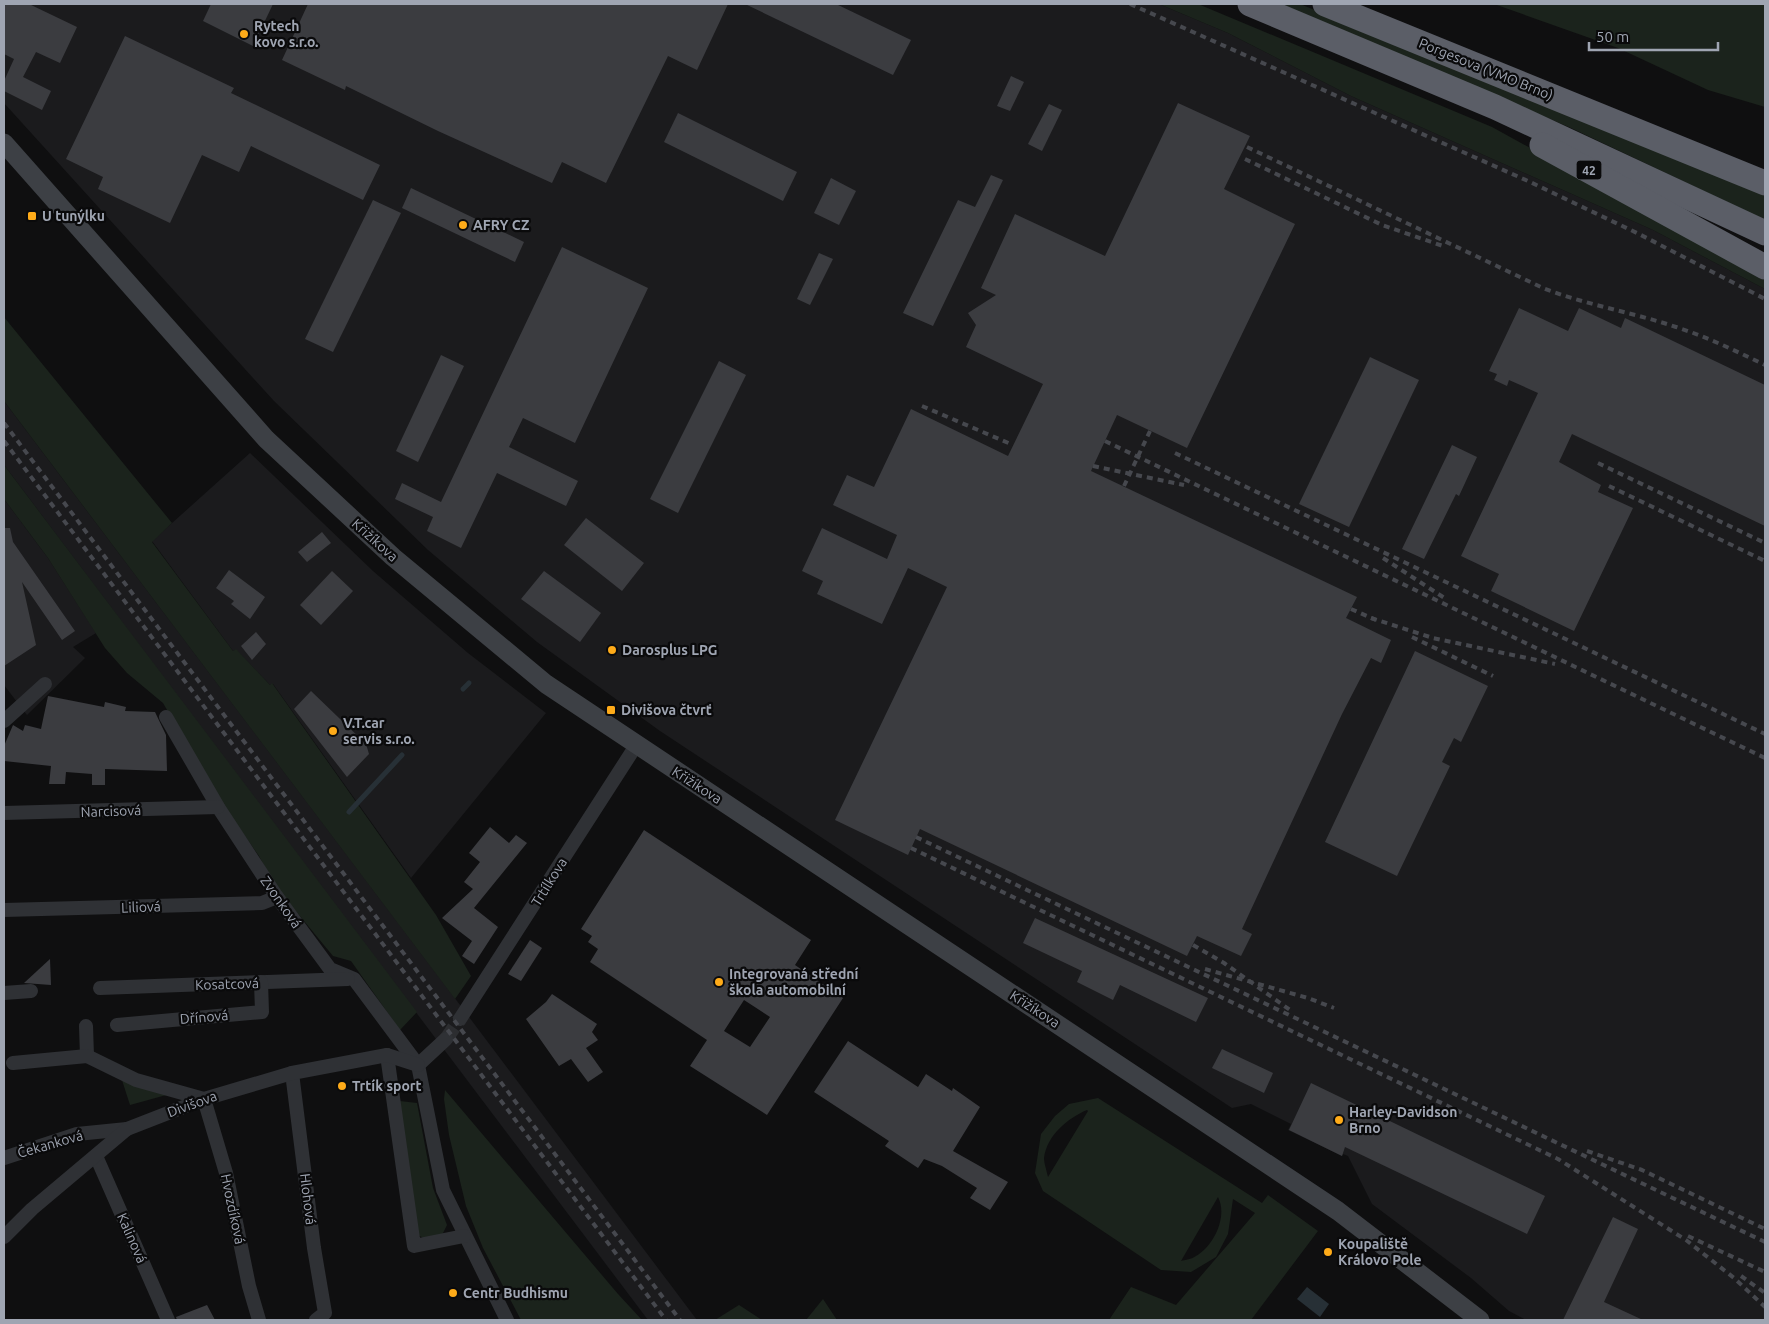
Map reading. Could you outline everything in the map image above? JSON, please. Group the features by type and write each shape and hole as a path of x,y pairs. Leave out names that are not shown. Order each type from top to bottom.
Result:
{"highway":[{"name":"42","path":"1250,4 1414,72 1653,179 1765,233"},
{"name":"Porgesova (VMO Brno)","path":"1325,4 1646,135"},
{"name":"42","path":"1414,72 1495,122 1588,170 1765,267"},
{"path":"1646,135 1723,150 1765,166"},
{"path":"1646,135 1765,183"}],"street":[{"name":"Křižíkova","path":"4,143 266,439 393,557 546,684 1338,1211 1480,1320"},
{"path":"4,721 45,684"},
{"name":"Zvonková","path":"166,718 218,807 277,897 330,969 354,979"},
{"name":"Trtílkova","path":"460,1019 637,744"},
{"name":"Narcisová","path":"4,813 218,807"},
{"name":"Liliová","path":"4,910 262,903 277,897"},
{"path":"354,979 418,1066 443,1190 507,1320"},
{"name":"Kosatcová","path":"100,988 354,979"},
{"name":"Dřínová","path":"116,1025 262,1012 261,982"},
{"path":"4,993 31,991"},
{"path":"86,1026 86,1056"},
{"path":"418,1066 446,1039"},
{"path":"418,1066 387,1055 414,1246 464,1236"},
{"name":"Divišova","path":"4,1237 32,1209 127,1129 204,1099 292,1073 387,1055"},
{"path":"13,1063 86,1056 136,1080 204,1099"},
{"name":"Hlohová","path":"292,1073 314,1248 325,1313 316,1320"},
{"name":"Hvozdíková","path":"204,1099 226,1173 249,1286 259,1320"},
{"name":"Čekanková","path":"4,1158 77,1134 127,1129"},
{"name":"Kalinová","path":"96,1156 168,1320"}],"shaded area":[{"path":"4,4 1159,4 1228,33 1351,96 1653,230 1765,289 1765,1320 1526,1320 1509,1311 1471,1278 1372,1204 1348,1156 1343,1154 1342,1156 1288,1130 1291,1124 1251,1104 1232,1108 660,731 537,642 428,550 274,401 4,103"},
{"path":"1159,4 1198,4 1492,127 1765,277 1765,289 1653,230 1351,96 1228,33"},
{"path":"1280,4 1300,4 1765,194 1765,220 1571,128"},
{"path":"1494,4 1765,4 1765,107 1708,90 1618,48"},
{"path":"4,317 172,523 152,542 233,651 236,649 270,685 272,683 436,915 471,976 455,999 4,401"},
{"path":"4,401 697,1320 648,1320 191,714 4,465"},
{"path":"250,453 373,571 468,653 546,713 411,878 273,684 270,685 236,650 233,651 152,541"},
{"path":"4,465 417,1012 400,1030 351,961 333,956 275,886 259,856 218,798 163,703 127,673 105,648 48,558 4,499"},
{"path":"4,499 48,558 96,633 73,647 85,658 27,715 4,685"},
{"path":"121,1077 170,1094 130,1105"},
{"path":"445,1090 642,1320 521,1320 483,1248 466,1206 449,1135 444,1099"},
{"path":"1098,1098 1262,1203 1268,1195 1318,1231 1251,1320 1109,1320 1131,1287 1176,1305 1255,1213 1233,1199 1228,1234 1216,1257 1191,1272 1161,1270 1043,1191 1035,1173 1041,1134 1055,1116 1069,1104","holes":["1088,1111 1048,1177 1044,1158 1049,1142 1060,1128","1218,1197 1221,1213 1218,1230 1214,1238 1196,1256 1181,1261"]},
{"path":"400,1101 417,1103 433,1188 447,1225 442,1235 425,1239 416,1234"},
{"path":"1307,1287 1329,1304 1320,1317 1297,1299"},
{"path":"823,1299 837,1320 806,1320"},
{"path":"739,1305 762,1320 715,1320"}],"building":[{"path":"4,4 29,4 77,27 60,63 36,52 23,77 51,91 42,110 4,91 4,81 14,59 4,54"},
{"name":"Rytech kovo s.r.o.","path":"211,4 273,4 253,46 203,21"},
{"path":"308,4 728,4 697,70 668,56 606,183 562,162 552,183 438,131 346,86 345,90 282,60"},
{"path":"745,4 836,4 911,40 893,75"},
{"path":"125,36 234,88 231,93 380,165 363,200 251,146 239,172 202,155 170,223 98,189 103,177 66,159"},
{"path":"1011,76 1024,82 1010,111 997,106"},
{"path":"1178,103 1250,136 1224,189 1295,224 1187,448 1117,415 1091,471 1357,597 1346,618 1391,640 1381,663 1371,658 1342,714 1242,929 1252,934 1241,956 1197,936 1187,956 920,829 908,855 835,820 947,587 908,568 882,624 817,594 823,581 802,571 822,528 887,559 897,535 833,505 847,475 874,487 911,409 1008,456 1043,384 966,347 976,325 968,313 996,295 981,288 1015,214 1105,256"},
{"path":"1049,104 1062,110 1042,151 1028,144"},
{"path":"678,113 797,172 783,201 664,142"},
{"path":"991,175 1003,180 933,326 903,313 958,200 975,207"},
{"path":"831,178 856,191 839,225 814,213"},
{"name":"AFRY CZ","path":"411,188 524,242 515,262 402,208"},
{"path":"373,200 401,213 333,352 305,339"},
{"path":"562,247 648,288 575,443 523,418 509,447 578,481 566,506 497,473 461,548 427,531 433,517 395,499 402,483 441,502"},
{"path":"819,253 833,259 810,305 797,299"},
{"path":"1519,308 1568,331 1579,308 1621,328 1625,318 1765,385 1765,526 1572,434 1559,462 1601,485 1598,492 1633,508 1574,631 1491,591 1499,574 1461,556 1538,393 1509,380 1507,386 1494,380 1497,374 1489,371"},
{"path":"441,355 464,366 418,462 396,451"},
{"path":"1370,357 1419,380 1349,527 1299,504"},
{"path":"719,361 746,375 678,513 650,499"},
{"path":"1452,445 1477,457 1459,496 1456,494 1424,559 1402,549"},
{"path":"586,518 644,563 622,591 564,545"},
{"path":"4,528 10,528 13,542 75,631 62,640 22,582 36,645 4,666"},
{"path":"322,532 331,543 307,562 298,552"},
{"path":"229,570 265,597 250,619 231,604 234,601 216,588"},
{"path":"332,571 353,591 321,625 300,605"},
{"path":"544,571 601,613 580,642 521,599"},
{"path":"256,632 266,644 252,660 241,646"},
{"path":"1415,651 1488,686 1461,742 1454,738 1442,762 1450,766 1397,876 1325,842"},
{"path":"311,691 366,744 369,754 347,777 294,709"},
{"path":"48,696 104,707 105,702 126,707 125,711 155,712 166,735 167,771 105,769 105,785 92,785 92,774 66,772 65,784 49,784 51,766 4,761 4,746 13,725 23,731 25,725 41,729"},
{"path":"490,827 509,843 516,835 527,843 474,908 498,927 474,964 462,956 472,941 442,918 473,889 464,882 480,862 469,853"},
{"name":"Integrovaná střední škola automobilní","path":"644,830 811,940 795,965 843,998 767,1115 690,1066 707,1040 590,962 598,949 588,942 592,936 581,929","holes":["744,1000 770,1017 750,1047 724,1031"]},
{"path":"1035,918 1208,998 1196,1022 1120,985 1113,1000 1077,982 1082,971 1023,943"},
{"path":"530,940 542,948 521,981 508,974"},
{"path":"50,959 51,985 24,983"},
{"path":"552,994 597,1024 592,1032 598,1040 586,1048 603,1072 588,1082 571,1059 559,1066 526,1019 546,1002"},
{"path":"848,1041 918,1087 926,1074 952,1091 953,1088 980,1107 953,1151 1008,1182 990,1210 970,1198 977,1188 942,1166 924,1159 918,1168 885,1146 889,1141 814,1092"},
{"path":"1222,1049 1273,1073 1264,1093 1212,1068"},
{"path":"1311,1083 1545,1196 1527,1234 1345,1147 1342,1156 1289,1130"},
{"path":"1613,1217 1638,1229 1604,1302 1643,1320 1563,1320"},
{"path":"207,1305 215,1320 177,1320 176,1317"}],"waterway":[{"path":"463,689 469,683"},
{"path":"349,812 402,755"}],"tunnel":[{"path":"446,1039 460,1019"}],"railway":[{"path":"1130,4 1528,181 1639,234 1765,299"},
{"path":"1247,147 1543,288 1688,331 1765,365"},
{"path":"1245,159 1382,225 1443,246"},
{"path":"922,406 1013,445"},
{"path":"4,423 680,1320"},
{"path":"1124,486 1150,431"},
{"path":"4,441 666,1320"},
{"path":"1105,441 1765,758"},
{"path":"1175,453 1765,734"},
{"path":"1598,463 1765,543"},
{"path":"1093,466 1184,485"},
{"path":"1609,486 1765,561"},
{"path":"1383,558 1446,599"},
{"path":"1351,609 1376,620"},
{"path":"1371,618 1433,638 1555,664"},
{"path":"1412,637 1493,676"},
{"path":"916,837 1765,1242"},
{"path":"911,848 1558,1159 1686,1240 1734,1278 1765,1307"},
{"path":"1193,945 1224,963 1290,1010"},
{"path":"1205,969 1308,998 1334,1008"},
{"path":"1587,1151 1642,1170 1765,1229"},
{"path":"1688,1236 1765,1272"},
{"path":"1741,1276 1765,1293"}],"place":[{"name":"Rytech kovo s.r.o.","path":"244,34"},
{"name":"U tunýlku","path":"32,216"},
{"name":"AFRY CZ","path":"463,225"},
{"name":"Darosplus LPG","path":"612,650"},
{"name":"Divišova čtvrť","path":"611,710"},
{"name":"V.T.car servis s.r.o.","path":"333,731"},
{"name":"Integrovaná střední škola automobilní","path":"719,982"},
{"name":"Trtík sport","path":"342,1086"},
{"name":"Harley-Davidson Brno","path":"1339,1120"},
{"name":"Koupaliště Královo Pole","path":"1328,1252"},
{"name":"Centr Budhismu","path":"453,1293"}]}
